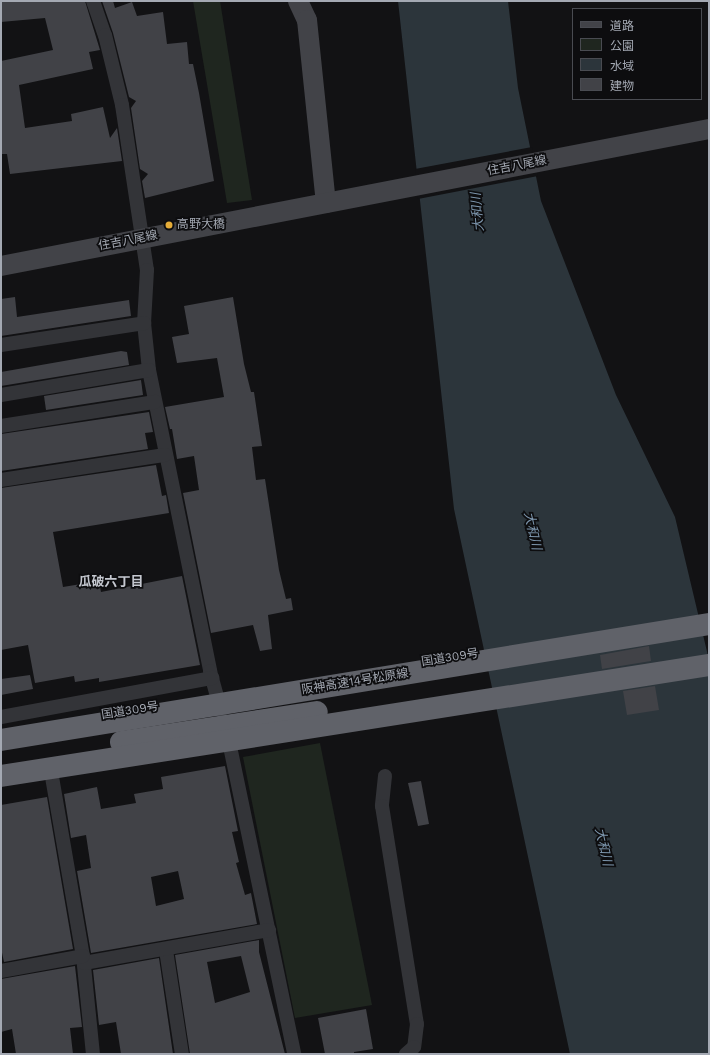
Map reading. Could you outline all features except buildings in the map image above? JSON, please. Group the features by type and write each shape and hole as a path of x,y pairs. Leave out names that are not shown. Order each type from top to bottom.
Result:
{"highway":[{"name":"国道309号","path":"1,732 709,616"},
{"name":"阪神高速14号松原線","path":"1,740 709,624"},
{"name":"阪神高速14号松原線","path":"1,760 709,650"},
{"path":"1,776 709,665"}],"main road":[{"path":"298,1 306,11 331,202"},
{"name":"住吉八尾線","path":"1,266 273,212 709,129"}],"street":[{"path":"93,1 105,35 122,105 140,211 147,270 144,323 149,370 165,455 212,678 232,750 294,1054"},
{"path":"1,345 144,323"},
{"path":"1,395 149,370"},
{"path":"1,426 155,402"},
{"path":"1,480 165,455"},
{"path":"1,717 212,678"},
{"path":"1,785 232,750"},
{"path":"384,776 382,806 417,1024 414,1047 406,1054"},
{"path":"52,777 84,960 93,1054"},
{"path":"1,971 166,950 268,930"},
{"path":"166,950 182,1054"}],"green space":[{"path":"193,1 220,1 252,200 227,203"},
{"path":"320,743 372,1005 295,1018 243,757"}],"water":[{"name":"大和川","path":"398,1 508,1 518,88 541,201 616,395 675,517 709,660 709,1054 570,1054 454,509"}],"pier":[{"path":"532,147 538,176 418,199 415,169"}],"place":[{"name":"高野大橋","path":"169,225"}],"district":[{"name":"瓜破六丁目","path":"111,582"}]}
